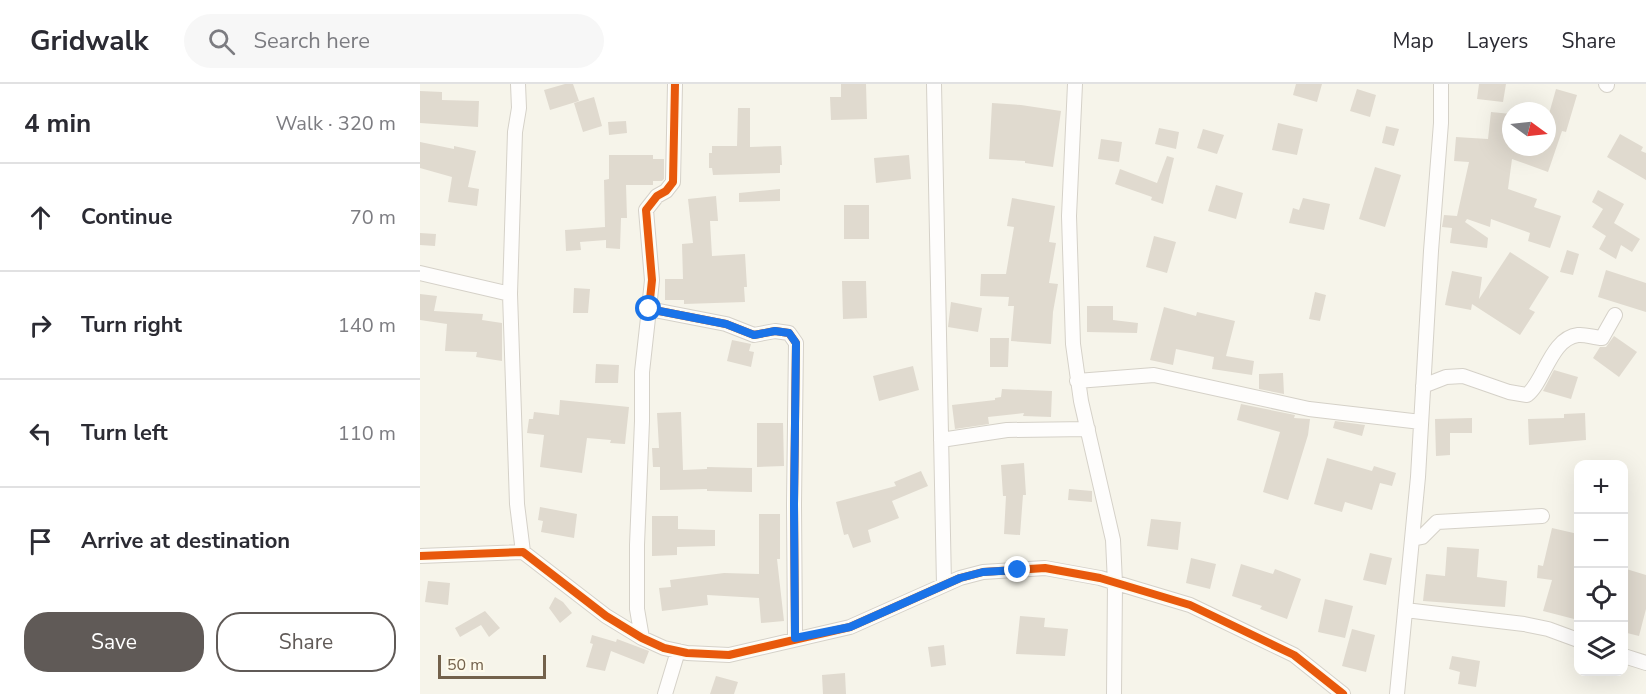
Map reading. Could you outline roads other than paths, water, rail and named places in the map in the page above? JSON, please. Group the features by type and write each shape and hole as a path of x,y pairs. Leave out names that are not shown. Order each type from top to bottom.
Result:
{"street":[{"path":"518,84 519,108 515,132 510,294 517,504 523,552"},
{"path":"642,638 637,609 637,545 642,372 652,280 646,210 673,182 675,84"},
{"path":"934,84 944,585"},
{"path":"1075,84 1069,216 1073,344 1077,381 1113,540 1114,694"},
{"path":"1397,694 1421,422 1441,123 1441,84"},
{"path":"420,273 510,294"},
{"path":"649,309 726,324 754,335 775,331 789,333 796,343 795,638"},
{"path":"1423,386 1446,377 1463,376 1509,392 1527,394 1534,390 1549,359 1565,342 1572,336 1581,334 1602,338 1615,315"},
{"path":"1077,381 1154,375 1309,410 1421,422"},
{"path":"941,440 1007,430 1088,429"},
{"path":"1412,539 1422,537 1437,522 1542,516"},
{"path":"420,556 523,552 606,616 642,638 664,648 678,651 729,655 850,627 960,578 983,572 1046,568 1100,578 1190,605 1294,655 1343,694"},
{"path":"1405,610 1524,624 1548,629 1574,639"},
{"path":"665,694 678,651"},
{"path":"1628,658 1646,663"}]}
